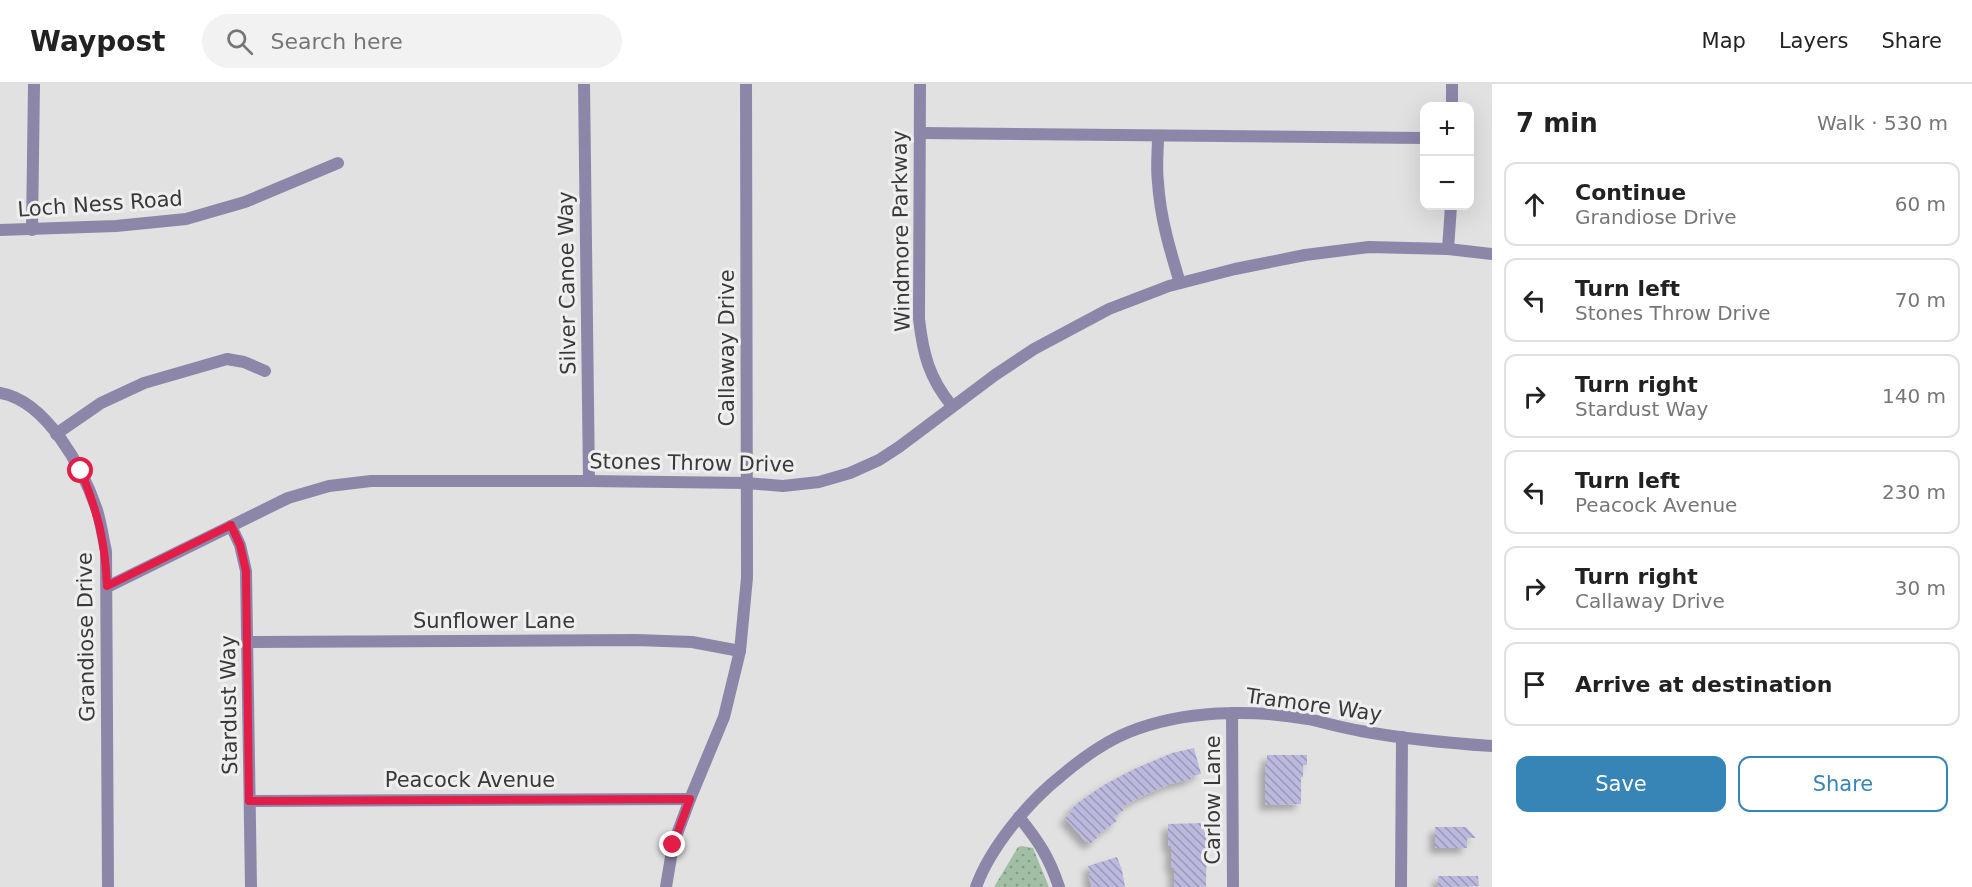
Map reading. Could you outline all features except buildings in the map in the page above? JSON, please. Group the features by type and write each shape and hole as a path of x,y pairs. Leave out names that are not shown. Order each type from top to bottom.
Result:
{"street":[{"path":"32,230 34,84"},
{"name":"Silver Canoe Way","path":"584,84 589,481"},
{"name":"Callaway Drive","path":"666,887 673,845 724,717 740,651 747,578 746,84"},
{"name":"Windmore Parkway","path":"920,84 919,319 929,370 940,391 952,406"},
{"path":"1452,84 1452,102"},
{"path":"920,133 1420,138"},
{"path":"1158,136 1158,182 1162,214 1180,283"},
{"name":"Loch Ness Road","path":"0,230 116,226 186,219 245,202 338,163"},
{"path":"1448,249 1451,210"},
{"name":"Stones Throw Drive","path":"107,586 288,498 329,486 371,481 589,481 746,483 783,486 819,482 850,473 879,460 1034,349 1109,309 1180,283 1305,255 1369,247 1448,249 1492,254"},
{"path":"56,434 101,403 144,383 227,359 244,362 265,371"},
{"name":"Grandiose Drive","path":"0,393 35,410 56,434 81,471 97,511 106,551 108,887"},
{"name":"Stardust Way","path":"231,525 242,551 246,571 250,887"},
{"name":"Sunflower Lane","path":"248,642 636,640 692,642 740,651"},
{"name":"Tramore Way","path":"976,887 981,873 1018,817 1050,785 1088,754 1128,732 1168,720 1232,713 1270,714 1402,737 1492,746"},
{"name":"Carlow Lane","path":"1232,713 1233,887"},
{"path":"1401,887 1402,737"},
{"name":"Peacock Avenue","path":"249,801 690,799"},
{"path":"1018,817 1038,841 1050,861 1059,887"}],"green space":[{"path":"1018,847 1033,848 1049,887 994,887"}],"route":[{"path":"81,471 97,511 106,551 107,586 231,525 244,557 246,571 249,801 690,799 673,845"}]}
